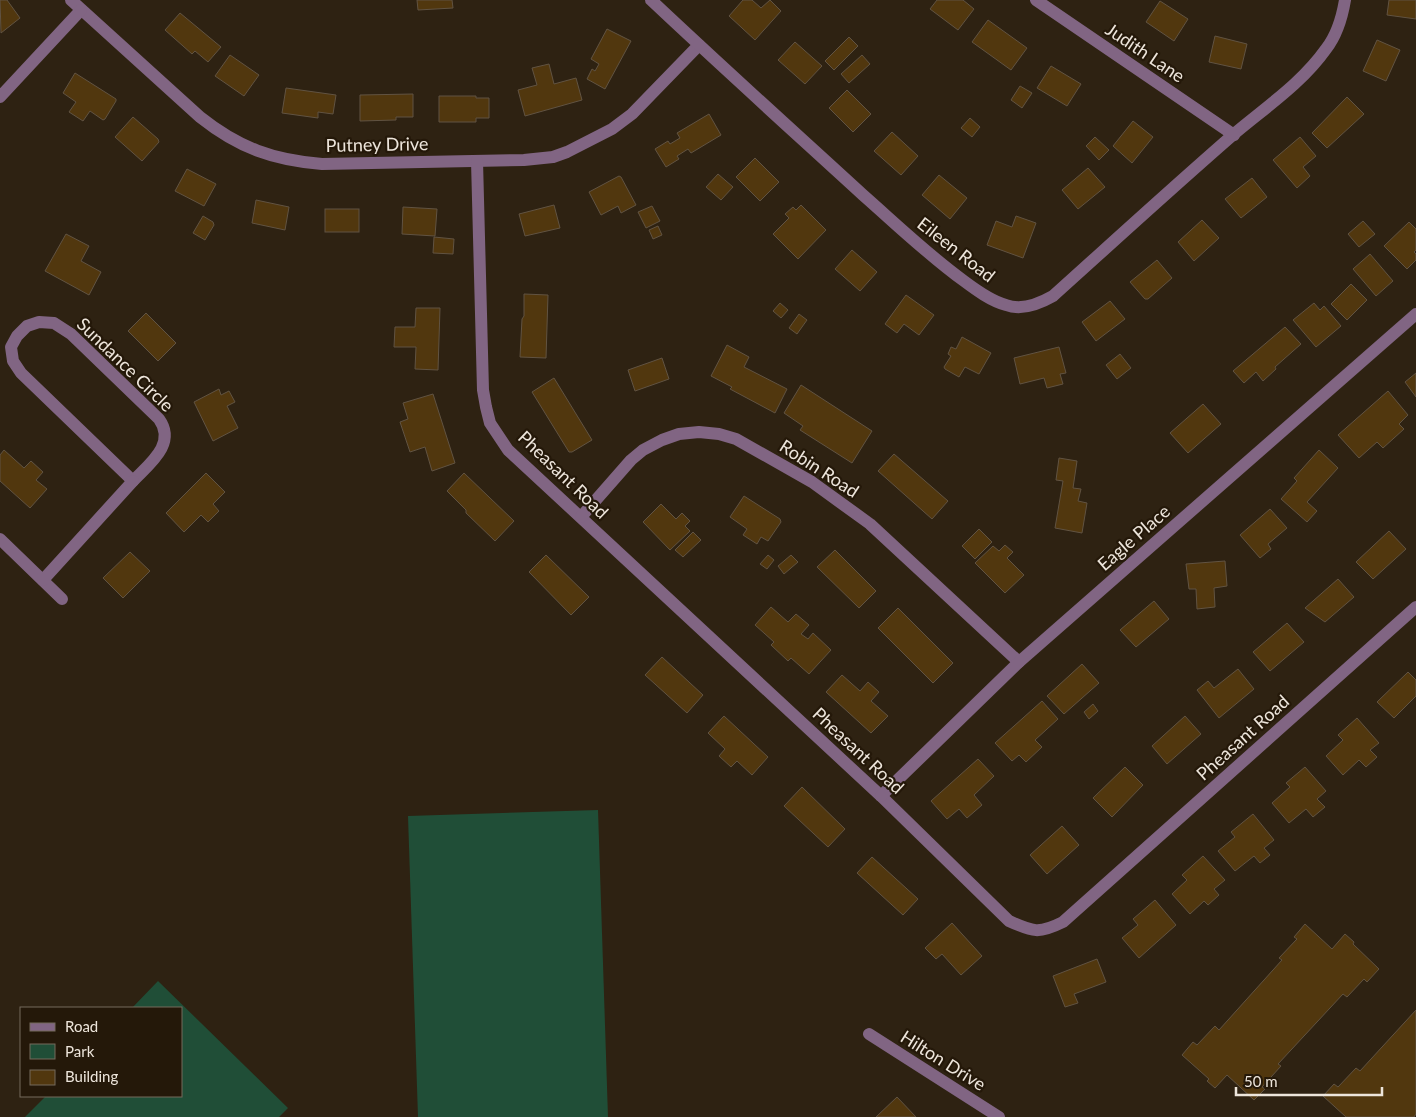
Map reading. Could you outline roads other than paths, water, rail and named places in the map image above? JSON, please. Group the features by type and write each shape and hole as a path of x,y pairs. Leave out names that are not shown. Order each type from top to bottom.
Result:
{"street":[{"name":"Putney Drive","path":"71,0 218,132 251,149 269,155 286,160 322,164 477,161 553,157 580,147 612,129 632,114 698,45"},
{"name":"Eileen Road","path":"651,0 698,45 938,262 982,293 1007,306 1025,307 1053,296 1296,82 1326,50 1334,38 1345,0"},
{"name":"Judith Lane","path":"1036,0 1234,135"},
{"path":"0,97 81,10"},
{"name":"Pheasant Road","path":"477,161 483,390 490,423 508,450 881,796 1009,920 1027,930 1040,931 1052,928 1063,922 1416,607"},
{"name":"Eagle Place","path":"881,796 1019,662 1416,314"},
{"name":"Sundance Circle","path":"43,580 159,453 166,440 164,426 159,419 71,334 54,323 39,322 28,326 17,336 11,347 13,361 21,373 133,481"},
{"name":"Robin Road","path":"581,517 630,460 643,450 662,440 679,434 699,432 736,438 812,482 870,524 1019,662"},
{"path":"0,540 62,599"},
{"name":"Hilton Drive","path":"869,1034 999,1117"}]}
